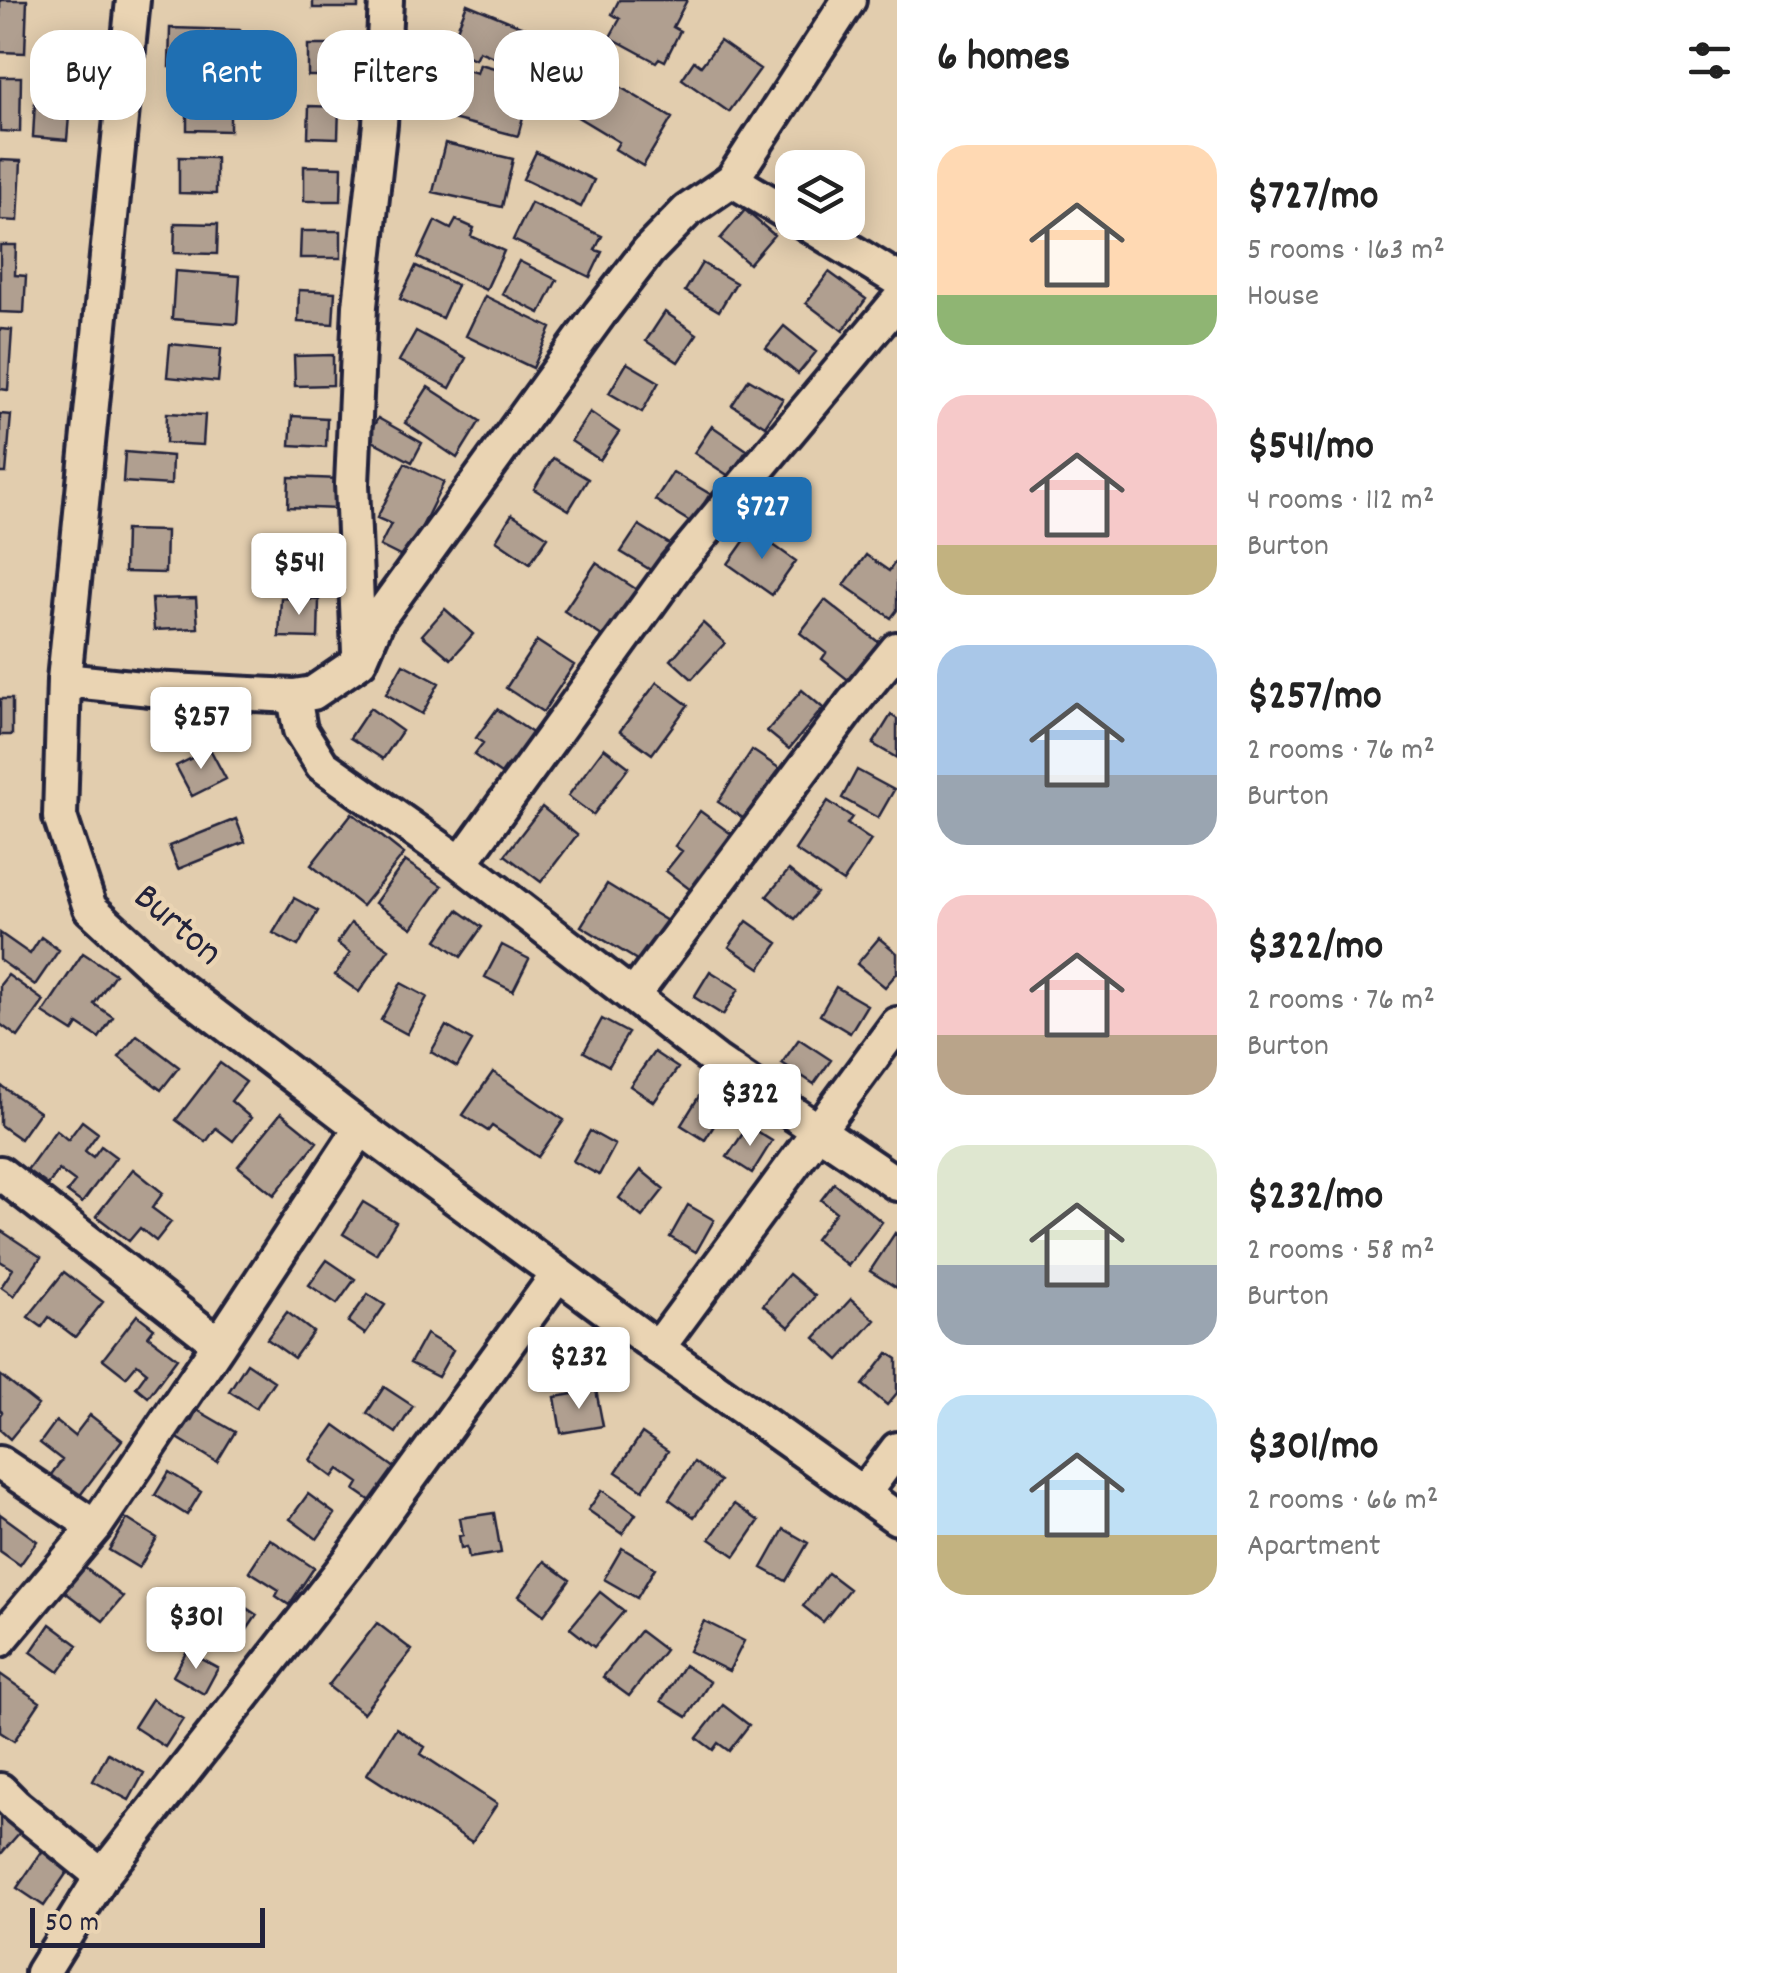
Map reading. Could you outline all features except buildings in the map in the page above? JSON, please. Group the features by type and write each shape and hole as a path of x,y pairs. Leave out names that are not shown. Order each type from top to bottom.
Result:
{"street":[{"name":"Burton","path":"133,0 64,680 60,817 90,908 168,980 361,1128 658,1348 897,1518"},
{"path":"360,661 352,484 360,306 380,124 386,0"},
{"path":"64,680 294,696 312,692 360,661 378,619 600,313 648,252 687,212 732,180 849,0"},
{"path":"732,180 775,206"},
{"path":"833,240 897,279"},
{"path":"461,863 676,566 897,302"},
{"path":"634,995 897,649"},
{"path":"294,696 300,730 322,765 461,863 716,1060 897,1184"},
{"path":"658,1348 897,1024"},
{"path":"0,1640 95,1527 361,1128"},
{"path":"0,1173 219,1344"},
{"path":"42,1973 102,1876 350,1560 558,1274"},
{"path":"864,1493 897,1449"},
{"path":"0,1464 95,1527"},
{"path":"0,1790 102,1876"}]}
